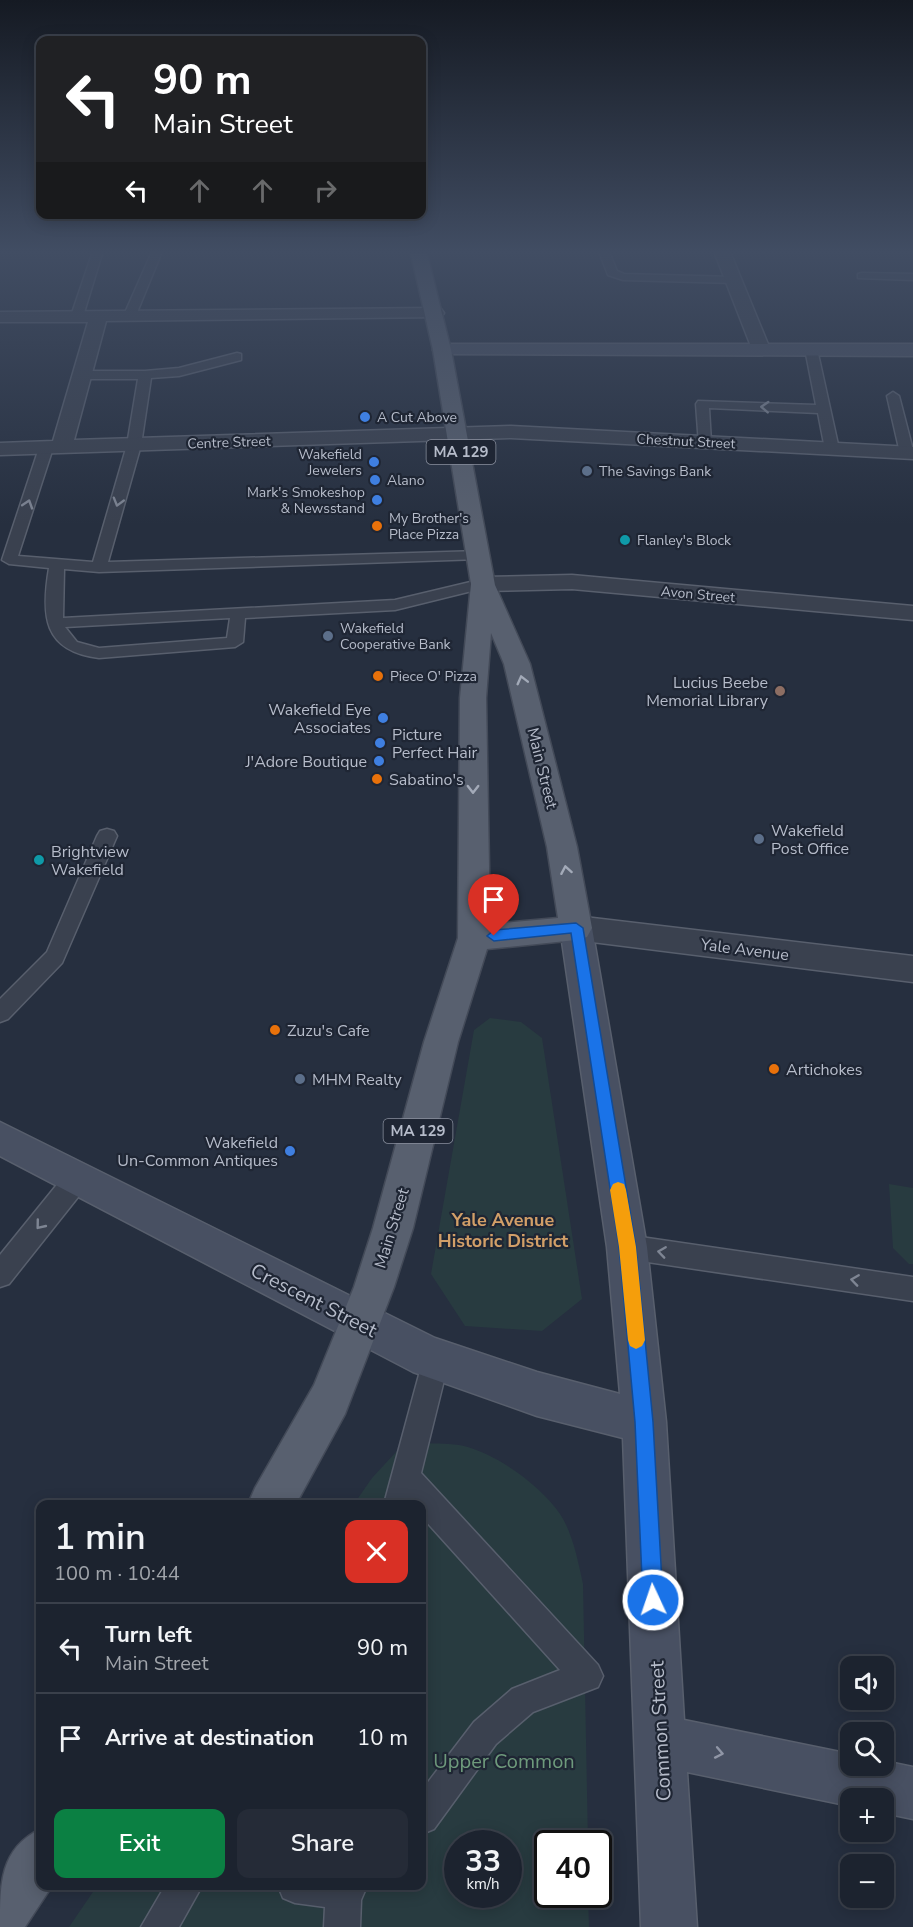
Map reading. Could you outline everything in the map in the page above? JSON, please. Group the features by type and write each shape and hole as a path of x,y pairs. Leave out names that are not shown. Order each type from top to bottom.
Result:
{"main road":[{"name":"Main Street","path":"274,1500 330,1399 360,1324 393,1228 441,1042 474,938 473,698 483,584 480,555 441,344"},
{"name":"Main Street","path":"483,584 518,664 562,847 576,928"},
{"path":"474,938 576,928"},
{"path":"0,1916 36,1862"}],"street":[{"path":"54,447 83,375 91,344"},
{"path":"759,344 761,350"},
{"path":"442,350 913,350"},
{"name":"Chestnut Street","path":"458,435 518,432 910,453"},
{"name":"Centre Street","path":"0,449 458,435"},
{"name":"Avon Street","path":"483,584 572,582 913,613"},
{"name":"Yale Avenue","path":"576,928 913,969"},
{"name":"Common Street","path":"576,928 627,1247 644,1422 669,1927"},
{"name":"Crescent Street","path":"0,1138 360,1324 436,1360 537,1394 644,1422"},
{"path":"661,1741 913,1793"}],"lane":[{"path":"811,349 832,449"},
{"path":"83,375 145,375 179,372 237,357"},
{"path":"99,567 134,445 145,375"},
{"path":"893,396 910,453"},
{"path":"704,442 702,404 824,410"},
{"path":"54,447 9,560 99,567 480,555"},
{"path":"57,563 54,584 55,623 66,643 80,651 99,653 235,642 238,613"},
{"path":"55,623 395,605 483,584"},
{"path":"0,1013 55,957 107,836"},
{"path":"0,1275 77,1179"},
{"path":"627,1247 913,1289"},
{"path":"403,1491 436,1360"},
{"path":"426,1514 587,1676 523,1700 485,1733 426,1812"},
{"path":"159,1927 182,1890"},
{"path":"342,1927 346,1890"}],"green space":[{"path":"490,1018 521,1022 542,1038 582,1299 542,1331 465,1326 431,1274 474,1030"},
{"path":"889,1184 913,1188 913,1264 909,1264 893,1248"},
{"name":"Upper Common","path":"423,1443 449,1444 477,1450 517,1472 542,1493 560,1514 574,1548 583,1584 588,1830 534,1830 534,1908 588,1908 589,1927 69,1927 94,1890 426,1890 426,1500 357,1500 372,1478 397,1451"}],"slow traffic":[{"path":"618,1190 627,1247 636,1340"}],"place":[{"name":"A Cut Above","path":"365,417"},
{"name":"Wakefield Jewelers","path":"374,462"},
{"name":"The Savings Bank","path":"587,471"},
{"name":"Alano","path":"375,480"},
{"name":"Mark's Smokeshop & Newsstand","path":"377,500"},
{"name":"My Brother's Place Pizza","path":"377,526"},
{"name":"Flanley's Block","path":"625,540"},
{"name":"Wakefield Cooperative Bank","path":"328,636"},
{"name":"Piece O' Pizza","path":"378,676"},
{"name":"Lucius Beebe Memorial Library","path":"780,691"},
{"name":"Wakefield Eye Associates","path":"383,718"},
{"name":"Picture Perfect Hair","path":"380,743"},
{"name":"J'Adore Boutique","path":"379,761"},
{"name":"Sabatino's","path":"377,779"},
{"name":"Wakefield Post Office","path":"759,839"},
{"name":"Brightview Wakefield","path":"39,860"},
{"name":"Zuzu's Cafe","path":"275,1030"},
{"name":"Artichokes","path":"774,1069"},
{"name":"MHM Realty","path":"300,1079"},
{"name":"Wakefield Un-Common Antiques","path":"290,1151"}],"district":[{"name":"Yale Avenue Historic District","path":"503,1230"}],"route":[{"path":"494,936 576,928 627,1247 644,1422 653,1600"}]}
